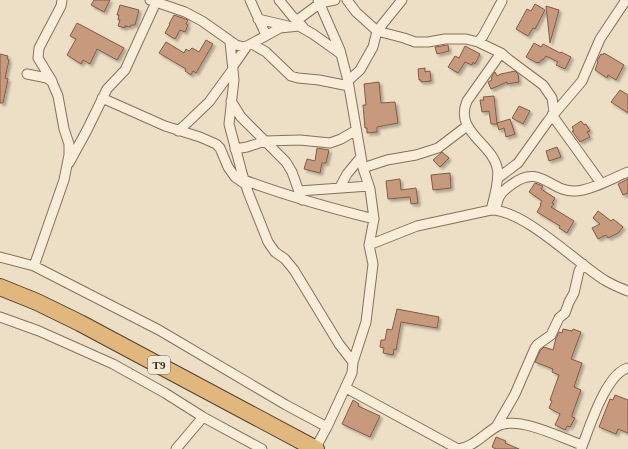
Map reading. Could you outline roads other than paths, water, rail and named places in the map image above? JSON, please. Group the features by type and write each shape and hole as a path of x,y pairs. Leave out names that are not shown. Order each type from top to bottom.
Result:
{"highway":[{"name":"T9","path":"0,287 37,302 80,323 316,449"}],"street":[{"path":"62,0 61,6 39,48 38,58 52,82 58,96 64,129 69,144 68,165"},
{"path":"250,0 266,35"},
{"path":"279,0 293,23"},
{"path":"178,131 209,102 249,45 280,28 293,23 320,3 335,0"},
{"path":"347,0 356,12 377,31 415,42 466,39 478,42 501,53 544,85 552,98 553,113 601,183"},
{"path":"349,84 360,70 374,47 377,31 402,0"},
{"path":"498,178 518,163 553,113 582,81 600,39 626,0"},
{"path":"34,266 68,165 84,137 102,98 107,90 125,70 154,1 185,12 202,21 236,45 249,45 266,52 291,76 349,84"},
{"path":"478,42 483,36 502,1"},
{"path":"316,449 346,388 366,322 373,264 369,245 374,219 369,186 363,168 349,84 341,54 320,3"},
{"path":"258,19 293,23 341,54"},
{"path":"230,42 234,80 229,124 244,182 268,242 275,252 285,259 294,270 339,344 353,362"},
{"path":"494,210 498,178 497,167 494,160 467,126 464,108 467,101 501,53"},
{"path":"27,74 47,78 52,82"},
{"path":"102,98 178,131 200,137 216,144 220,148 228,167 235,177 244,182 276,193 374,219"},
{"path":"231,101 241,117 286,162 292,172 302,200"},
{"path":"363,168 387,160 416,155 438,148 467,126"},
{"path":"235,149 265,141 300,140 330,143 353,132"},
{"path":"340,187 347,174 361,157"},
{"path":"494,210 502,192 522,178 533,176 540,177 566,189 577,191 628,172"},
{"path":"299,191 369,186"},
{"path":"369,245 417,226 494,210 509,214 519,219 551,240 605,281 628,291"},
{"path":"0,256 34,266 159,330 286,405 327,427"},
{"path":"496,427 515,394 535,348 551,335 559,318 565,313 574,293 578,275 583,264"},
{"path":"0,318 39,331 113,364 165,392 203,417 262,449"},
{"path":"346,388 458,449 470,446 496,427 517,423 582,447 608,385 616,375 622,370 628,368"},
{"path":"176,449 203,417"}]}
